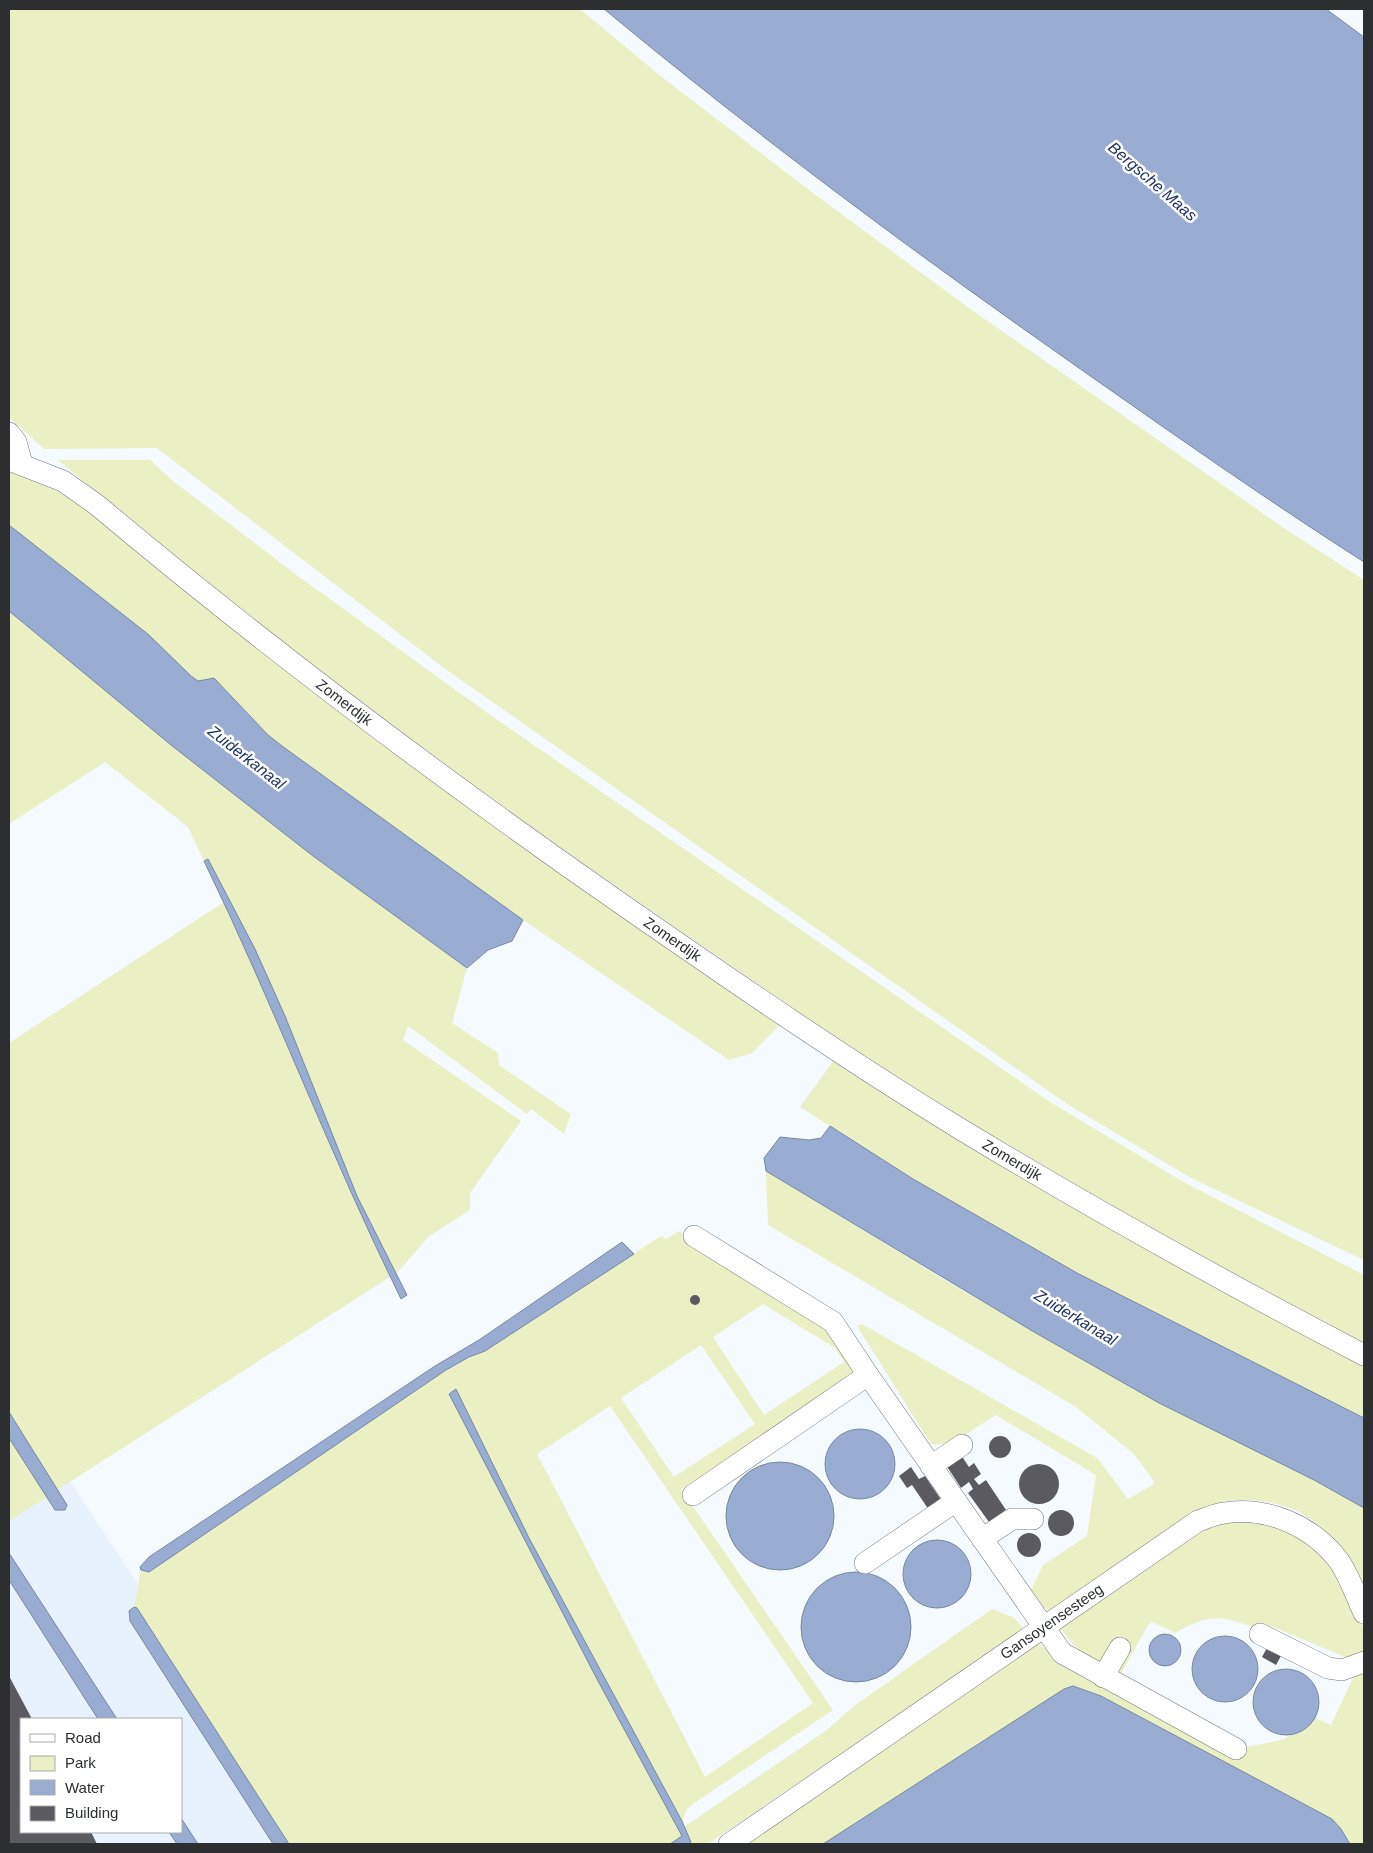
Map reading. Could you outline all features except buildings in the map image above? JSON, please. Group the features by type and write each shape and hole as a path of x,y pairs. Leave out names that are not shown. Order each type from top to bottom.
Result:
{"street":[{"name":"Zomerdijk","path":"9,433 16,442 15,462 63,481 97,506 314,680 439,775 691,952 863,1067 963,1130 1231,1286 1364,1355"},
{"path":"694,1236 833,1322 1062,1654 1236,1749"},
{"path":"693,1495 868,1375"},
{"path":"931,1466 962,1444"},
{"path":"865,1563 956,1502"},
{"name":"Gansoyensesteeg","path":"729,1844 1044,1629 1198,1521 1222,1513 1249,1510 1281,1518 1307,1530 1325,1544 1347,1575 1364,1613"},
{"path":"982,1539 1012,1519 1033,1519"},
{"path":"1260,1634 1328,1668 1342,1670 1364,1662"},
{"path":"1103,1677 1120,1648"}],"shaded area":[{"path":"9,1389 310,1844 9,1844"}],"green space":[{"path":"9,9 580,9 658,74 809,190 962,303 1281,526 1364,580 1364,1260 1191,1178 1067,1104 444,668 157,448 44,449 9,417"},
{"path":"58,460 150,460 173,481 294,573 486,712 1050,1102 1180,1180 1364,1275 1364,1344 1240,1278 1117,1209 936,1101 799,1012 514,815 436,758 283,642 132,522"},
{"path":"9,465 64,491 168,578 781,1024 752,1053 729,1060 523,920 268,736 224,688 206,679 198,681 191,676 9,525"},
{"path":"9,611 171,745 313,856 467,968 452,1023 498,1053 499,1065 571,1114 564,1134 531,1109 527,1114 408,1026 403,1040 521,1121 470,1193 470,1210 428,1237 396,1274 357,1196 285,1016 208,859 204,861 188,827 105,762 9,824"},
{"path":"224,902 347,1184 390,1277 57,1490 9,1412 9,1043"},
{"path":"834,1060 1364,1362 1364,1418 1077,1273 913,1179 800,1107"},
{"path":"766,1171 953,1285 1159,1403 1353,1500 1364,1508 1364,1593 1338,1548 1318,1525 1291,1508 1272,1503 1243,1500 1215,1504 1050,1611 1039,1605 1030,1593 1043,1565 1087,1536 1096,1475 996,1415 957,1439 940,1444 931,1444 857,1326 862,1324 1097,1458 1128,1499 1154,1484 1153,1480 1134,1454 1076,1407 768,1225"},
{"path":"679,1231 850,1342 867,1371 681,1489 833,1710 697,1801 687,1809 682,1821 529,1538 456,1390 450,1394 598,1681 683,1836 670,1844 289,1844 137,1608 134,1607 141,1570 149,1572 446,1370 485,1350 661,1236 666,1239","holes":["763,1304 835,1348 844,1362 764,1415 713,1337","701,1345 755,1424 674,1477 621,1398","610,1406 813,1703 705,1777 537,1454"]},
{"path":"9,1438 47,1497 9,1521"},
{"path":"1250,1520 1295,1532 1323,1557 1337,1575 1364,1628 1363,1654 1352,1660 1271,1626 1267,1631 1221,1618 1201,1621 1175,1633 1152,1622 1148,1625 1119,1677 1080,1650 1060,1627 1211,1525"},
{"path":"992,1609 1013,1617 1024,1629 708,1844 688,1844 691,1842 685,1826 827,1730 854,1706"},
{"path":"1037,1644 1232,1747 1247,1747 1285,1739 1303,1729 1315,1718 1331,1725 1355,1674 1364,1674 1364,1844 1350,1844 1332,1819 1101,1696 1073,1686 1064,1689 823,1844 745,1844"}],"water":[{"name":"Bergsche Maas","path":"604,9 1326,9 1364,37 1364,562 1220,466 958,282 720,103"},
{"name":"Zuiderkanaal","path":"9,525 149,635 191,676 198,681 214,678 268,735 282,746 523,920 512,941 488,950 467,968 313,856 171,745 9,611"},
{"path":"208,859 255,949 285,1016 357,1196 407,1295 401,1299 350,1190 230,915 204,861"},
{"name":"Zuiderkanaal","path":"830,1126 913,1179 1077,1273 1364,1418 1364,1508 1314,1480 1159,1403 1034,1332 766,1171 764,1158 780,1137 809,1140 821,1138"},
{"path":"622,1242 634,1254 485,1351 469,1357 446,1370 149,1572 141,1570 140,1567 149,1557 435,1366 479,1340"},
{"path":"456,1389 529,1538 682,1821 691,1842 688,1844 670,1844 682,1836 598,1681 449,1394"},
{"path":"9,1412 67,1505 65,1510 55,1510 9,1438"},
{"path":"860,1429 873,1432 885,1439 892,1451 895,1464 892,1477 885,1489 873,1496 860,1499 847,1496 835,1489 828,1477 825,1464 828,1451 835,1439 847,1432"},
{"path":"780,1462 801,1466 818,1478 830,1495 834,1516 830,1537 818,1554 801,1566 780,1570 759,1566 742,1554 730,1537 726,1516 730,1495 742,1478 759,1466"},
{"path":"937,1540 950,1543 961,1550 968,1561 971,1574 968,1587 961,1598 950,1605 937,1608 924,1605 913,1598 906,1587 903,1574 906,1561 913,1550 924,1543"},
{"path":"9,1553 116,1718 97,1718 9,1580"},
{"path":"856,1572 867,1573 877,1577 895,1588 906,1606 910,1616 910,1638 906,1648 895,1666 877,1677 867,1681 856,1682 845,1681 835,1677 817,1666 806,1648 802,1638 801,1627 802,1616 806,1606 817,1588 835,1577 845,1573"},
{"path":"134,1607 137,1608 289,1844 273,1844 130,1621 129,1611"},
{"path":"1165,1634 1171,1635 1176,1639 1180,1644 1180,1656 1176,1661 1171,1665 1165,1666 1159,1665 1154,1661 1150,1656 1149,1650 1150,1644 1154,1639 1159,1635"},
{"path":"1225,1636 1238,1639 1248,1646 1255,1656 1258,1669 1255,1682 1248,1692 1238,1699 1225,1702 1212,1699 1202,1692 1195,1682 1192,1669 1195,1656 1202,1646 1212,1639"},
{"path":"1286,1669 1299,1672 1309,1679 1316,1689 1319,1702 1316,1715 1309,1725 1299,1732 1286,1735 1273,1732 1263,1725 1256,1715 1253,1702 1256,1689 1263,1679 1273,1672"},
{"path":"1073,1686 1101,1696 1332,1819 1350,1844 823,1844 1064,1689"},
{"path":"182,1820 198,1844 177,1844 170,1833 182,1833"}]}
